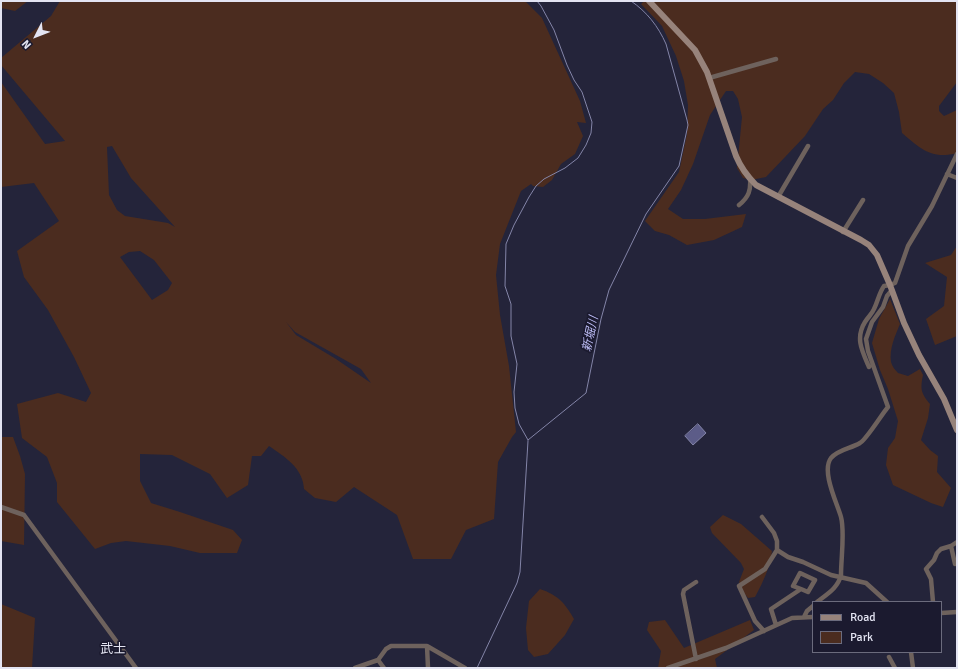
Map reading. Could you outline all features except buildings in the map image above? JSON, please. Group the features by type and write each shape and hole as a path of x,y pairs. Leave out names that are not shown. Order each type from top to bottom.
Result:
{"street":[{"path":"649,1 695,50 709,78 740,167 756,185 869,245 877,255 891,287 904,323 919,355 944,399 957,430"},
{"path":"709,78 776,59"},
{"path":"778,197 808,146"},
{"path":"818,601 833,590 840,581 841,577 843,528 831,488 828,466 830,460 836,453 862,443 888,406 868,351 866,339 872,322 883,307 894,283 908,246 932,206 957,154"},
{"path":"947,174 957,178"},
{"path":"739,205 749,194 750,178"},
{"path":"843,232 863,200"},
{"path":"868,367 859,342 860,333 873,312 878,301 880,291 884,286 891,287"},
{"path":"1,507 24,515 27,518 136,668"},
{"path":"762,517 774,533 777,542 777,550 765,569 740,586 755,621 764,631"},
{"path":"933,601 931,579 926,569 941,549 951,546 957,542"},
{"path":"951,546 955,564"},
{"path":"777,550 788,557 831,575 866,583 886,601"},
{"path":"800,573 814,580 808,592 801,589 793,586 800,573"},
{"path":"696,582 684,590 683,594 696,659"},
{"path":"776,625 771,609 801,589"},
{"path":"804,617 812,607"},
{"path":"942,613 957,612"},
{"path":"668,668 726,648 792,618 812,617"},
{"path":"355,668 378,660 386,649 391,646 427,646 465,668"},
{"path":"427,646 428,668"},
{"path":"911,653 913,668"},
{"path":"889,657 895,668"},
{"path":"378,660 384,668"}],"green space":[{"path":"1,1 28,1 15,11 1,8"},
{"path":"60,1 525,1 542,18 580,101 586,123 577,122 583,136 575,154 561,164 552,180 543,187 533,186 531,184 521,191 500,244 496,275 500,315 509,366 516,432 498,462 494,519 466,530 451,559 413,559 397,515 354,487 336,502 315,498 304,489 303,482 297,469 281,454 269,446 261,456 252,456 248,485 227,498 210,474 172,455 140,454 140,481 151,503 233,530 242,540 237,553 200,553 170,546 126,541 111,543 95,549 57,502 57,483 47,457 22,438 17,404 58,393 86,402 91,393 74,357 48,310 24,277 17,251 59,221 34,183 1,187 1,82 45,144 65,141 1,65 1,58 51,16","holes":["112,146 131,178 175,227 168,223 125,216 117,210 109,195 107,147","140,251 154,260 172,283 168,290 152,300 120,257 129,252","286,322 295,332 361,369 371,383 336,359 296,335"]},
{"path":"644,1 957,1 957,82 939,106 939,111 944,116 957,110 957,153 940,155 933,154 920,148 902,133 894,93 883,83 869,74 855,72 844,83 833,100 823,109 805,136 766,177 751,180 743,178 737,168 742,117 738,99 733,91 726,91 710,115 693,164 681,190 668,209 683,219 705,219 746,214 742,227 714,240 687,245 669,235 655,231 645,221 679,172 687,134 688,105 684,81 676,56 662,26 641,4"},
{"path":"957,246 957,336 935,345 926,319 944,306 947,277 925,263 951,255"},
{"path":"890,299 900,324 894,338 891,362 898,373 908,376 920,369 923,375 922,391 930,404 928,418 921,440 938,456 937,472 951,488 943,507 893,485 886,465 888,448 895,438 898,421 872,343 879,319"},
{"path":"1,437 13,437 25,474 24,545 1,541"},
{"path":"723,515 741,524 772,551 768,569 755,597 748,598 739,582 744,569 741,563 712,533 710,527"},
{"path":"540,589 552,594 560,600 574,619 565,635 548,654 534,657 528,650 526,628 529,601"},
{"path":"1,604 35,618 32,668 1,668"},
{"path":"665,620 684,648 750,620 754,630 715,659 717,668 658,668 661,651 647,630 649,622"}],"water":[{"path":"698,424 706,433 693,445 685,436"}],"waterway":[{"path":"528,440 519,424 515,408 514,392 517,364 511,336 511,304 505,286 506,244 514,225 536,186 544,179 565,168 578,158 591,133 592,122 582,92 567,65 554,30 537,1"},
{"name":"新堀川","path":"528,440 586,393 601,319 609,290 646,214 679,166 688,125 666,44 652,20 631,1"},
{"name":"新堀川","path":"477,668 517,583 520,572 528,441"}],"district":[{"name":"武士","path":"113,650"}]}
